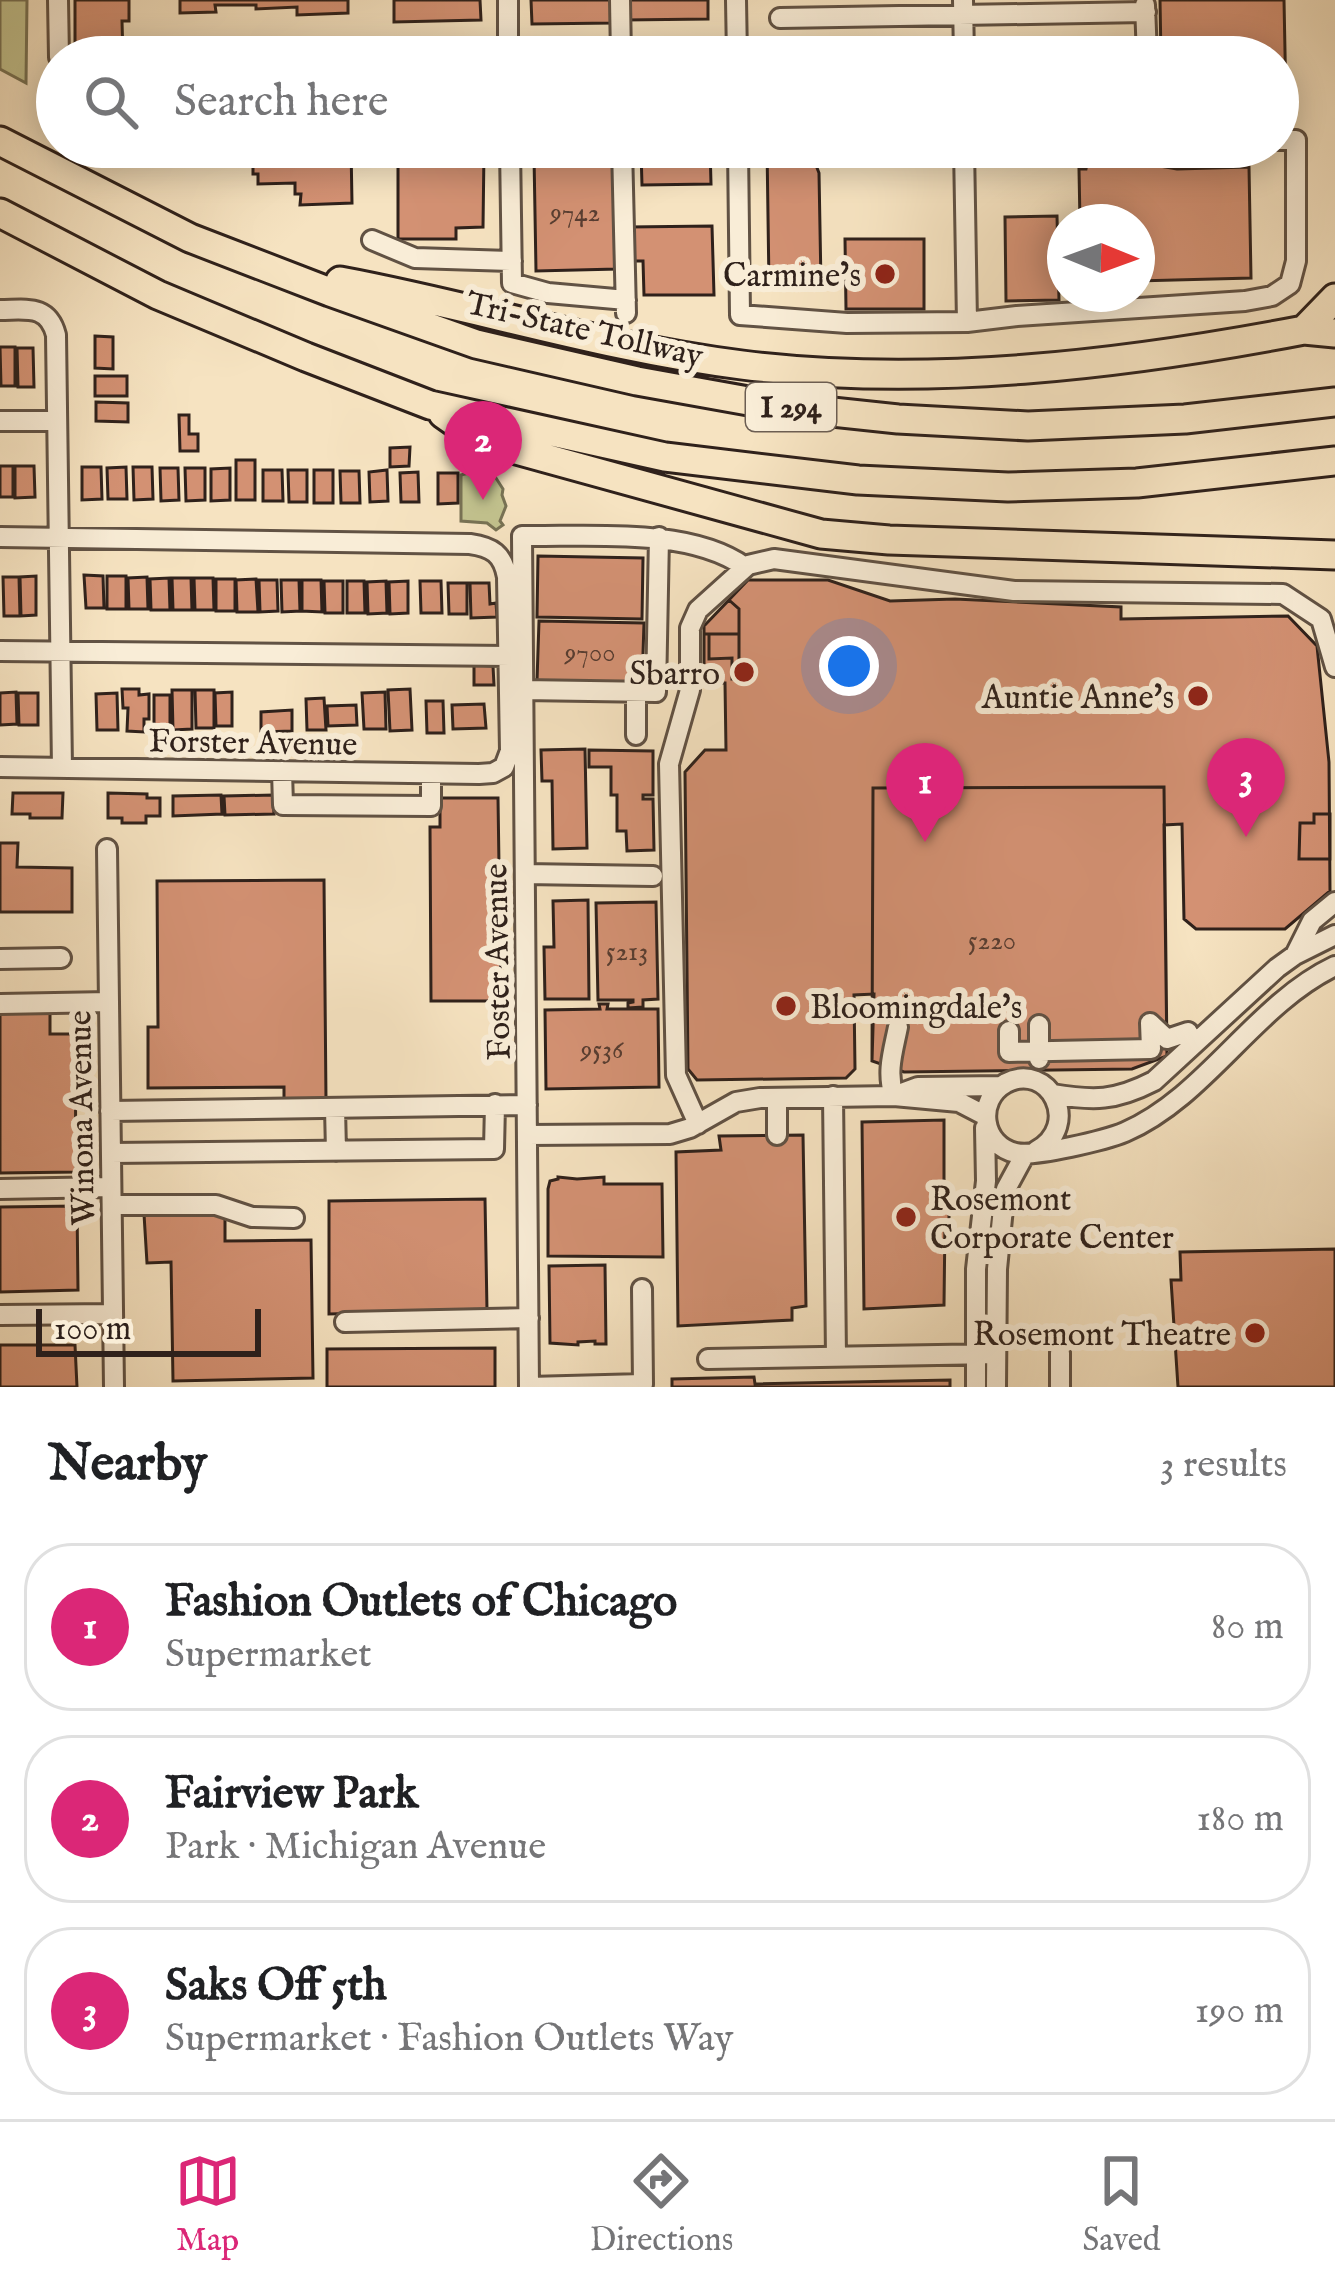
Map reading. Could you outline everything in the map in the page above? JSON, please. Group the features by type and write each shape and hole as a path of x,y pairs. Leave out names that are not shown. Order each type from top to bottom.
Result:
{"highway":[{"name":"Tri-State Tollway","path":"0,141 36,159"},
{"name":"Tri-State Tollway","path":"53,168 190,238 476,344 638,381 776,406 1028,426 1185,419 1335,402"},
{"name":"I 294","path":"0,213 158,295 430,405 665,457 858,480 1008,487 1137,483 1335,461"},
{"path":"265,267 425,297 631,347 805,372 946,374 1088,363 1304,330 1335,332"},
{"path":"1304,330 1335,298"},
{"path":"430,405 480,440 821,535 1335,555"}],"street":[{"path":"58,0 59,36"},
{"path":"508,0 508,36"},
{"path":"620,0 621,36"},
{"path":"736,0 736,36"},
{"path":"780,18 963,7 1146,6 1147,36"},
{"path":"510,168 512,283 626,307 623,168"},
{"path":"738,168 740,315 847,323 967,322 1271,296 1290,284 1296,262 1296,168"},
{"path":"964,168 967,322"},
{"path":"372,241 415,257 512,261"},
{"path":"0,310 28,310 48,317 56,335 62,767"},
{"path":"0,421 56,421"},
{"name":"Foster Avenue","path":"529,1387 522,536 659,537"},
{"path":"0,537 490,547 501,558 507,577 508,656 0,651"},
{"path":"523,691 656,692 659,537 724,554 745,567"},
{"path":"698,1124 676,1075 669,764 690,690 690,628 698,610 745,567 775,559 1014,591 1283,594 1321,619 1335,667"},
{"name":"Forster Avenue","path":"0,766 493,773 504,767 511,751 508,656"},
{"path":"636,692 636,735"},
{"path":"282,771 283,806 431,806 431,774"},
{"path":"506,788 524,805"},
{"name":"Winona Avenue","path":"106,848 115,1387"},
{"path":"525,874 653,876"},
{"path":"1295,955 1312,921 1335,902"},
{"path":"1052,1094 1098,1100 1154,1081 1295,955 1335,935"},
{"path":"0,959 61,958"},
{"path":"527,1135 670,1134 736,1102 894,1096 959,1102 986,1118 995,1141 1004,1148 1031,1153 1102,1140 1161,1112 1296,990 1335,966"},
{"path":"0,1004 109,1002"},
{"path":"997,1387 986,1354 976,1269 986,1181 986,1118 992,1095 1004,1078 1008,1028 1009,1052 1151,1048 1150,1023 1167,1039 1188,1032"},
{"path":"1039,1025 1040,1070"},
{"path":"894,1096 918,1087 1028,1079 1040,1083 1058,1104 1058,1126 1046,1146 1031,1153 1006,1189 986,1354 976,1387"},
{"path":"832,1096 836,1356"},
{"path":"777,1098 777,1135"},
{"path":"111,1154 494,1149 494,1104"},
{"path":"110,1111 527,1105"},
{"path":"335,1108 336,1151"},
{"path":"165,1110 165,1153"},
{"path":"0,1189 216,1205 252,1217 294,1218"},
{"path":"529,1387 643,1384 642,1289"},
{"path":"0,1316 113,1314"},
{"path":"345,1322 529,1318"},
{"path":"708,1359 986,1354"},
{"path":"1060,1354 1060,1387"}],"green space":[{"path":"0,0 27,0 26,83 0,69"},
{"path":"480,470 494,475 503,489 503,525 496,530 487,523 461,521 461,475"}],"building":[{"path":"75,0 129,0 129,21 122,21 122,36 75,36"},
{"path":"180,0 348,0 348,13 297,15 297,7 215,5 216,12 180,13"},
{"path":"394,0 480,0 481,20 394,22"},
{"path":"531,0 613,0 613,23 532,24"},
{"path":"625,0 708,0 708,19 625,20"},
{"path":"1160,0 1284,0 1285,36 1161,36"},
{"path":"253,168 351,168 352,203 300,205 295,183 258,184 258,174 253,174"},
{"path":"398,168 484,168 483,227 456,228 456,239 398,239"},
{"path":"534,168 615,168 617,269 536,271"},
{"path":"642,168 711,168 711,184 642,185"},
{"path":"767,168 817,168 821,284 769,285"},
{"path":"1249,168 1251,278 1155,281 1155,204 1080,204 1079,169"},
{"path":"1047,216 1047,300 1006,301 1005,217"},
{"path":"712,226 714,295 644,295 643,261 629,261 629,227"},
{"name":"Carmine’s","path":"845,239 924,239 924,309 846,309"},
{"path":"95,336 113,337 113,369 95,368"},
{"path":"0,347 15,347 15,386 1,386"},
{"path":"17,348 33,348 34,387 18,387"},
{"path":"95,376 127,376 127,396 95,396"},
{"path":"96,402 128,403 128,422 96,421"},
{"path":"179,415 189,415 189,434 198,434 198,451 180,451"},
{"path":"410,447 409,466 390,467 390,448"},
{"path":"236,460 255,460 255,500 236,500"},
{"path":"0,466 13,466 13,497 0,497"},
{"path":"15,466 34,466 35,497 15,498"},
{"path":"82,467 101,467 102,499 82,500"},
{"path":"126,467 127,499 108,499 107,468"},
{"path":"133,467 152,467 153,499 134,500"},
{"path":"160,468 178,468 179,500 161,501"},
{"path":"185,468 205,468 205,500 186,501"},
{"path":"230,468 230,500 211,501 211,469"},
{"path":"263,470 282,470 283,501 263,501"},
{"path":"288,470 307,470 307,502 289,502"},
{"path":"314,470 333,470 333,503 314,503"},
{"path":"387,470 388,501 370,502 369,472"},
{"path":"340,471 359,471 360,503 341,503"},
{"path":"418,472 419,502 401,502 400,473"},
{"path":"438,473 458,473 458,503 438,504"},
{"path":"538,556 643,558 642,619 537,617"},
{"path":"84,575 103,576 104,608 86,608"},
{"path":"36,576 36,615 21,616 20,577"},
{"path":"107,576 126,576 126,609 107,609"},
{"path":"3,577 19,577 20,616 4,616"},
{"path":"147,577 148,609 129,609 128,578"},
{"path":"169,578 170,610 151,610 150,579"},
{"path":"172,578 191,578 192,610 173,610"},
{"path":"194,578 213,578 214,610 195,610"},
{"path":"216,579 235,579 235,611 216,611"},
{"path":"256,579 258,612 237,612 236,580"},
{"path":"259,580 277,580 278,611 260,612"},
{"path":"281,580 299,580 300,611 282,612"},
{"path":"302,580 321,580 322,612 302,611"},
{"path":"748,580 828,580 890,601 955,599 1121,607 1121,619 1288,616 1317,646 1329,762 1330,891 1285,929 1196,929 1184,919 1182,824 1164,825 1167,1056 1132,1069 904,1072 872,1061 874,994 854,995 855,1069 846,1078 697,1080 688,1069 685,772 705,750 726,750 725,683 704,683 704,626"},
{"path":"324,581 343,581 343,613 325,613"},
{"path":"347,581 364,581 365,613 347,613"},
{"path":"386,581 387,613 368,614 367,582"},
{"path":"408,581 408,613 390,614 389,582"},
{"path":"420,581 441,581 442,613 421,613"},
{"path":"448,583 467,583 467,614 449,614"},
{"path":"470,583 489,583 490,604 496,603 497,617 471,618"},
{"path":"729,600 739,609 739,634 704,634 704,626"},
{"path":"539,621 644,623 642,684 537,681"},
{"path":"709,634 739,634 739,679 732,679 732,658 709,659"},
{"path":"474,665 493,666 494,685 474,685"},
{"path":"122,689 149,694 144,732 127,731 128,708 123,708"},
{"path":"410,689 412,730 390,731 388,690"},
{"path":"172,690 192,690 192,729 173,730"},
{"path":"195,690 214,690 214,728 196,728"},
{"path":"16,692 17,724 0,725 0,693"},
{"path":"232,692 232,726 216,726 215,693"},
{"path":"385,692 386,729 364,729 362,693"},
{"path":"18,693 38,693 38,725 19,725"},
{"path":"117,693 118,730 97,730 96,694"},
{"path":"154,695 170,695 170,734 154,734"},
{"path":"324,698 326,730 307,730 306,699"},
{"path":"426,701 443,701 444,733 427,733"},
{"path":"484,704 486,728 453,729 452,705"},
{"path":"356,705 357,725 328,726 327,706"},
{"path":"292,710 292,731 261,732 261,712"},
{"path":"585,749 587,848 553,849 552,781 542,781 541,750"},
{"path":"589,750 653,751 653,795 643,795 643,799 653,799 654,850 627,851 626,831 617,831 611,767 589,767"},
{"path":"1164,787 1167,1056 1132,1069 904,1072 872,1061 873,788"},
{"path":"13,793 63,793 62,818 12,814"},
{"path":"108,793 160,798 160,816 146,816 146,823 108,818"},
{"path":"221,795 222,814 173,816 173,796"},
{"path":"273,795 274,814 225,815 224,796"},
{"path":"440,798 498,798 501,1001 431,1001 430,827 440,827"},
{"path":"1314,814 1330,814 1330,859 1299,859 1300,823 1314,823"},
{"path":"0,843 18,843 17,867 72,868 72,912 0,912"},
{"path":"324,880 326,1101 284,1101 284,1087 148,1088 148,1027 158,1027 157,881"},
{"path":"588,900 589,999 545,999 544,947 554,947 553,901"},
{"path":"656,902 658,999 628,1008 633,1000 598,1000 596,903"},
{"path":"599,1004 608,1004 607,1009 658,1009 659,1087 546,1089 545,1010 600,1009"},
{"path":"50,1012 50,1034 75,1034 76,1172 0,1173 0,1013"},
{"name":"Rosemont Corporate Center","path":"944,1120 949,1222 945,1222 944,1305 864,1309 862,1122"},
{"path":"803,1135 806,1306 792,1308 792,1320 678,1326 676,1152 721,1150 719,1136"},
{"path":"558,1177 604,1177 604,1184 662,1184 663,1257 548,1256 548,1189"},
{"path":"485,1199 487,1310 329,1314 329,1201"},
{"path":"77,1206 78,1290 0,1292 0,1207"},
{"path":"144,1214 225,1214 225,1241 311,1240 313,1378 173,1381 171,1262 147,1263"},
{"name":"Rosemont Theatre","path":"1335,1249 1335,1387 1178,1387 1171,1280 1181,1280 1180,1252"},
{"path":"605,1265 606,1344 550,1343 549,1266"},
{"path":"0,1345 75,1345 77,1387 0,1387"},
{"path":"495,1348 495,1387 327,1387 327,1349"},
{"path":"754,1377 755,1384 950,1380 950,1387 672,1387 672,1379"}],"place":[{"name":"Carmine’s","path":"885,274"},
{"name":"Fairview Park","path":"483,500"},
{"name":"Sbarro","path":"744,672"},
{"name":"Auntie Anne's","path":"1198,696"},
{"name":"Saks Off 5th","path":"1246,837"},
{"name":"Fashion Outlets of Chicago","path":"925,842"},
{"name":"Bloomingdale's","path":"786,1006"},
{"name":"Rosemont Corporate Center","path":"906,1217"},
{"name":"Rosemont Theatre","path":"1255,1333"}]}
